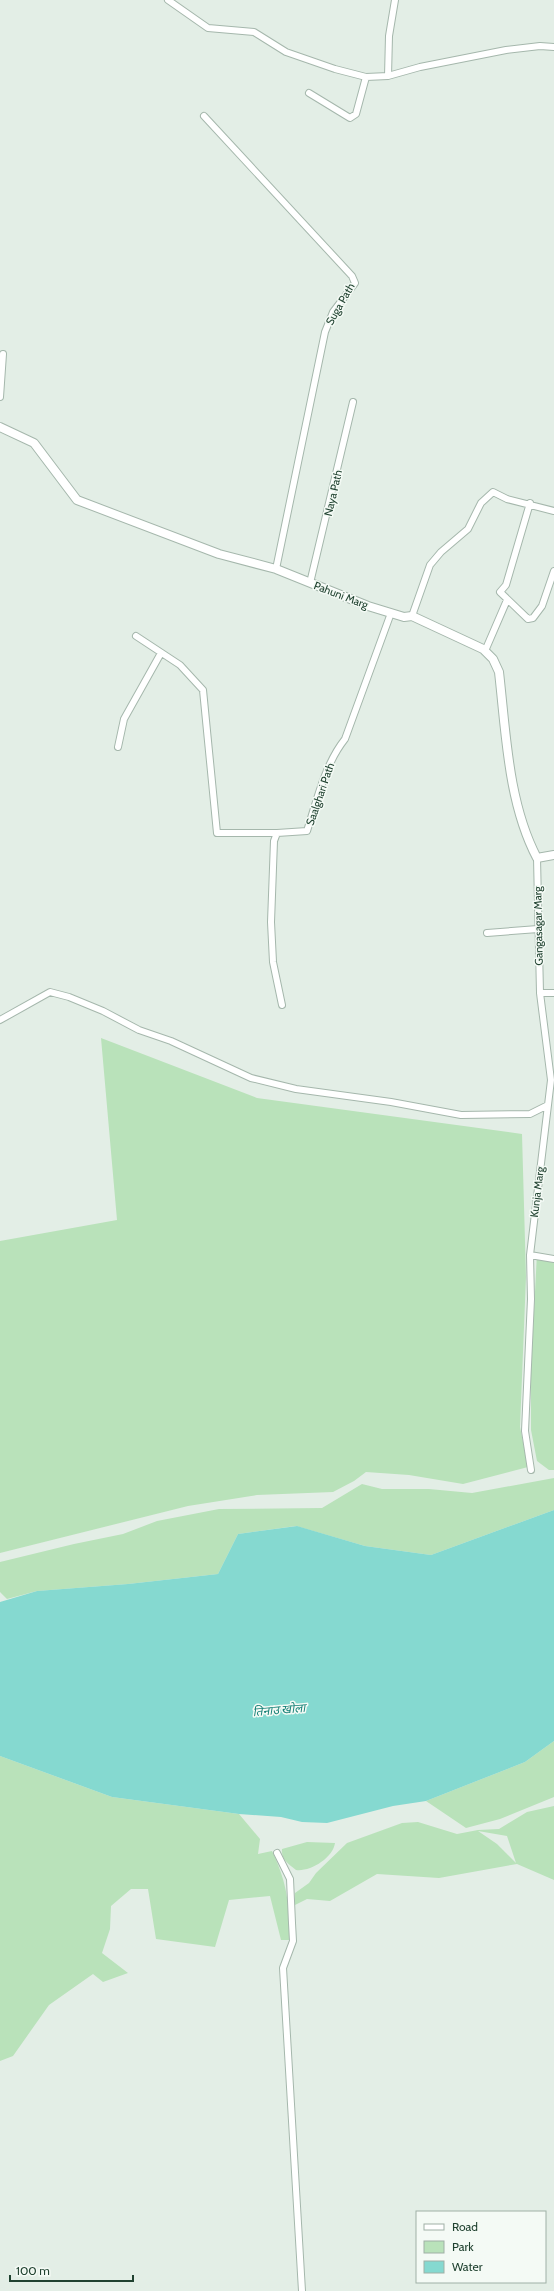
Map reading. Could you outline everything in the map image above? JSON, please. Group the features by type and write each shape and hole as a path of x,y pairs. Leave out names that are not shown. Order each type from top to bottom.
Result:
{"street":[{"path":"168,0 208,28 254,32 286,52 366,78 388,76 420,67 506,50 540,46 554,47"},
{"path":"388,76 389,36 395,0"},
{"path":"309,93 350,118 356,114 366,78"},
{"name":"Suga Path","path":"204,116 352,276 355,283 333,312 325,332 276,569"},
{"path":"0,397 3,354"},
{"name":"Naya Path","path":"310,583 353,402"},
{"name":"Pahuni Marg","path":"0,427 34,443 77,500 88,506 144,524 219,554 276,569 391,613 404,617 412,616 485,651 493,659 499,672 511,766 519,808 526,837 537,858"},
{"path":"412,616 430,565 441,552 468,529 485,497 493,492 507,499 530,503 554,511"},
{"path":"530,503 506,585 500,592 528,619 533,618 542,606 554,571"},
{"path":"485,651 507,600"},
{"name":"Saalghari Path","path":"277,833 307,831 329,766 336,750 345,738 391,613"},
{"path":"136,636 180,665 203,690 217,832 277,833 274,841 271,922 273,962 282,1005"},
{"path":"118,747 124,719 161,653"},
{"path":"537,858 554,854"},
{"name":"Gangasagar Marg","path":"537,858 540,993 550,1080 548,1105"},
{"path":"487,933 538,929"},
{"path":"0,1020 50,992 90,1005 251,1078 296,1089 391,1102 461,1115 530,1114 548,1105"},
{"path":"540,993 554,993"},
{"name":"Kunja Marg","path":"531,1470 524,1431 531,1300 530,1255 548,1105"},
{"path":"530,1255 554,1258"},
{"path":"277,1853 290,1879 292,1941 283,1968 302,2291"}],"green space":[{"path":"101,1038 257,1098 522,1134 526,1277 520,1427 528,1467 463,1484 409,1475 366,1472 354,1481 333,1492 257,1495 188,1506 0,1553 0,1241 117,1220"},
{"path":"537,1253 554,1256 554,1470 549,1470 537,1461 531,1430 531,1370"},
{"path":"554,1478 554,1510 431,1555 365,1546 296,1526 238,1534 218,1574 128,1584 37,1591 7,1599 0,1592 0,1562 123,1534 157,1521 219,1509 322,1508 362,1484 382,1489 429,1489 472,1493"},
{"path":"554,1741 554,1797 500,1819 466,1828 426,1801 525,1762"},
{"path":"0,1756 112,1797 239,1814 260,1839 258,1854 272,1851 277,1862 284,1884 288,1905 289,1940 281,1940 270,1896 229,1900 215,1947 156,1939 148,1889 131,1889 111,1906 110,1929 102,1953 128,1973 103,1982 93,1974 49,2005 13,2056 0,2061"},
{"path":"554,1806 554,1880 517,1864 439,1878 377,1874 330,1901 307,1899 295,1905 295,1893 309,1883 316,1873 347,1843 402,1823 418,1822 457,1834 478,1830 499,1829 527,1812","holes":["478,1831 507,1836 516,1863 497,1844"]},
{"path":"307,1842 335,1843 330,1854 320,1863 308,1869 296,1870 284,1858 282,1849"}],"water":[{"name":"तिनाउ खोला","path":"554,1510 554,1741 525,1762 426,1801 393,1806 327,1823 302,1822 281,1817 239,1814 112,1797 0,1756 0,1602 37,1591 128,1584 218,1574 238,1534 297,1526 365,1546 431,1555"}]}
